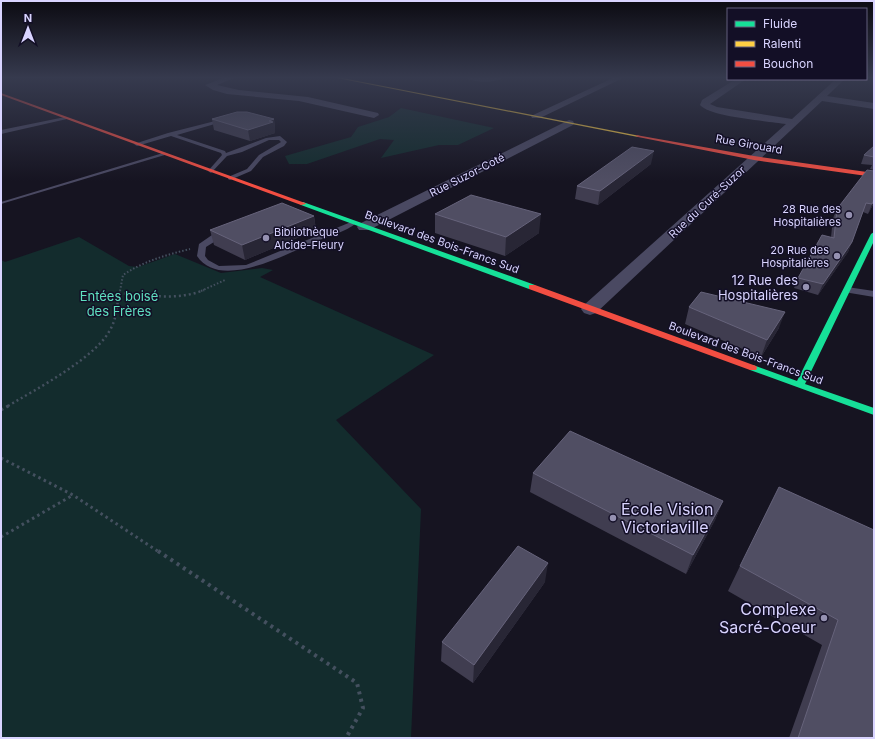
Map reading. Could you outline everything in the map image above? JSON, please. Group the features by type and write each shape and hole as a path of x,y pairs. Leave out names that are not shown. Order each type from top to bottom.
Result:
{"street":[{"name":"Boulevard des Bois-Francs Sud","path":"50,112 874,412"},
{"path":"363,112 374,115"},
{"name":"Rue Girouard","path":"518,112 754,158 874,175"},
{"path":"536,116 544,112"},
{"path":"731,112 794,122"},
{"name":"Rue du Curé-Suzor","path":"590,309 804,112"},
{"name":"Rue Suzor-Coté","path":"359,225 569,123"},
{"path":"800,385 874,234"}],"lane":[{"path":"1,132 65,118"},
{"path":"136,144 223,120"},
{"path":"170,134 223,152 225,155"},
{"path":"211,171 225,155 240,151 268,139 280,138 284,142 282,145 261,156 249,170 230,178"},
{"path":"3,203 165,154"},
{"path":"285,208 299,203"},
{"path":"229,231 215,236 202,246 201,256 205,262 218,268 235,269 247,267 359,225"},
{"path":"846,290 874,294"}],"path":[{"path":"1,410 79,362 93,351 112,327 123,275 132,268 159,257 202,246"},
{"path":"119,293 181,296 199,292 235,276 247,267"},
{"path":"1,458 73,495 357,683 363,708 346,738"},
{"path":"1,537 73,495"}],"green space":[{"path":"395,112 422,112 494,128 458,145 439,145 381,158 394,140 380,139 307,164 289,164 285,156 351,137 358,127 389,117"},
{"name":"Entées boisé des Frères","path":"79,237 129,266 138,267 175,254 221,273 262,268 273,270 260,277 434,355 336,420 421,509 411,738 1,738 1,260 5,262"}],"building":[{"path":"235,112 249,112 274,119 269,121 273,122 248,130 212,119"},
{"path":"874,146 874,157 864,155"},
{"path":"632,147 654,151 600,191 577,186"},
{"path":"867,170 874,171 874,200 872,204 866,203 852,242 823,284 798,278 822,235 834,238 837,209"},
{"path":"471,195 541,214 506,237 435,214"},
{"path":"282,203 314,216 242,245 210,230"},
{"path":"701,292 785,312 767,340 689,307"},
{"name":"École Vision Victoriaville","path":"570,431 723,501 693,555 533,473"},
{"name":"Complexe Sacré-Coeur","path":"779,487 874,530 874,738 798,738 838,620 740,566"},
{"path":"518,546 548,563 474,665 442,642"}],"traffic: fast":[{"path":"303,204 532,287"},
{"path":"800,385 874,234"},
{"path":"753,368 874,412"}],"traffic: slow":[{"path":"517,112 638,136"}],"traffic: jam":[{"path":"52,112 303,204"},
{"path":"638,136 754,158 874,175"},
{"path":"532,287 753,368"}],"place":[{"name":"28 Rue des Hospitalières","path":"849,215"},
{"name":"Bibliothèque Alcide-Fleury","path":"266,238"},
{"name":"20 Rue des Hospitalières","path":"837,256"},
{"name":"12 Rue des Hospitalières","path":"806,287"},
{"name":"École Vision Victoriaville","path":"613,518"},
{"name":"Complexe Sacré-Coeur","path":"824,618"}]}
